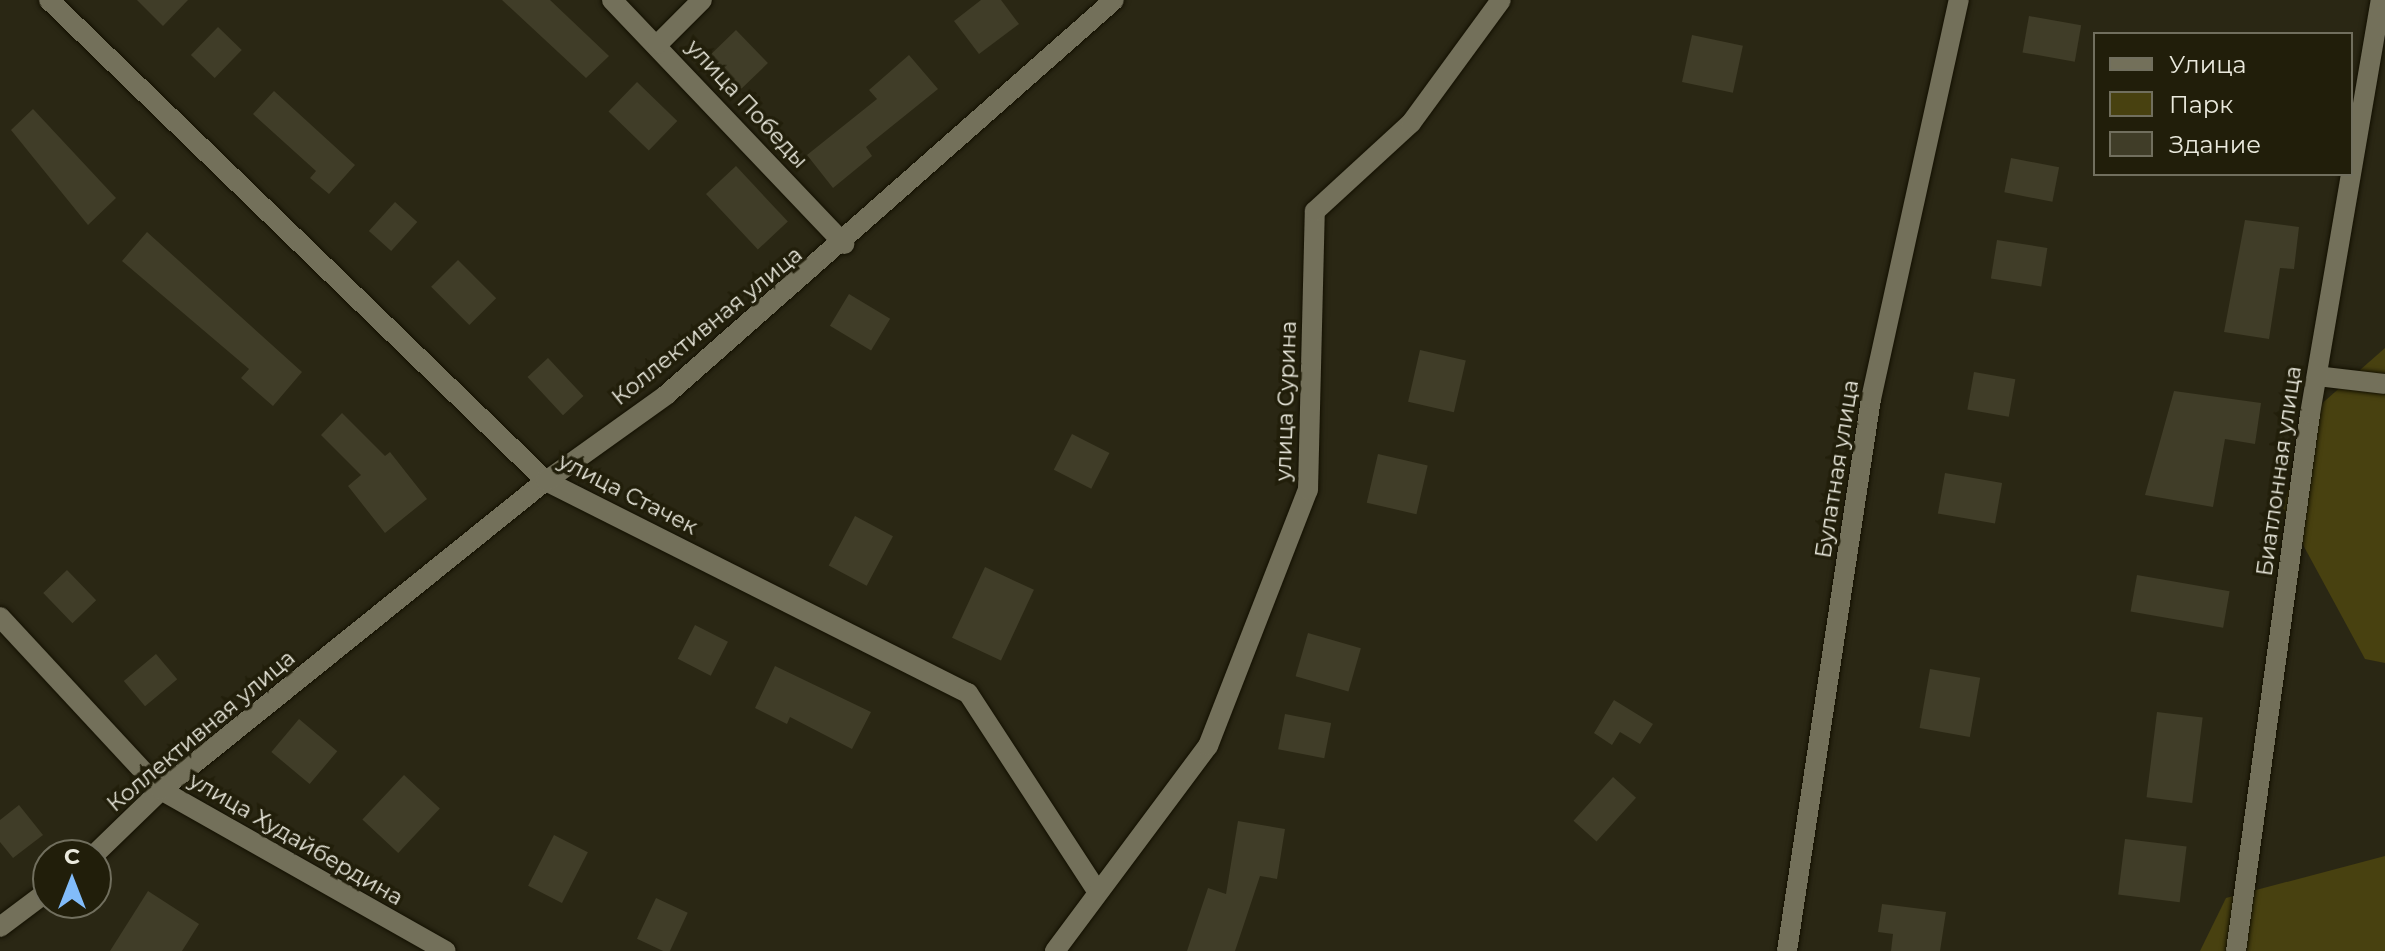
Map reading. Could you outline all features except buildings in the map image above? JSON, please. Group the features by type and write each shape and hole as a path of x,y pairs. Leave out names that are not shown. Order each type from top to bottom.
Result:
{"street":[{"name":"улица Стачек","path":"49,0 546,481 968,693 1095,888"},
{"name":"улица Победы","path":"612,0 658,44 844,244"},
{"path":"658,44 702,0"},
{"name":"Коллективная улица","path":"110,839 161,790 546,481 666,395 844,244 1114,0"},
{"name":"улица Сурина","path":"1055,951 1095,888 1208,746 1308,490 1315,211 1411,123 1501,0"},
{"name":"Булатная улица","path":"1787,951 1871,399 1959,0"},
{"name":"Биатлонная улица","path":"2353,164 2381,0"},
{"name":"Биатлонная улица","path":"2236,951 2317,376 2351,176"},
{"path":"2317,376 2385,384"},
{"name":"улица Худайбердина","path":"0,617 161,790 446,951"},
{"path":"0,927 32,903"}],"green space":[{"path":"2385,348 2385,663 2365,659 2283,508 2310,414"},
{"path":"2385,856 2385,951 2200,951 2226,898"}]}
